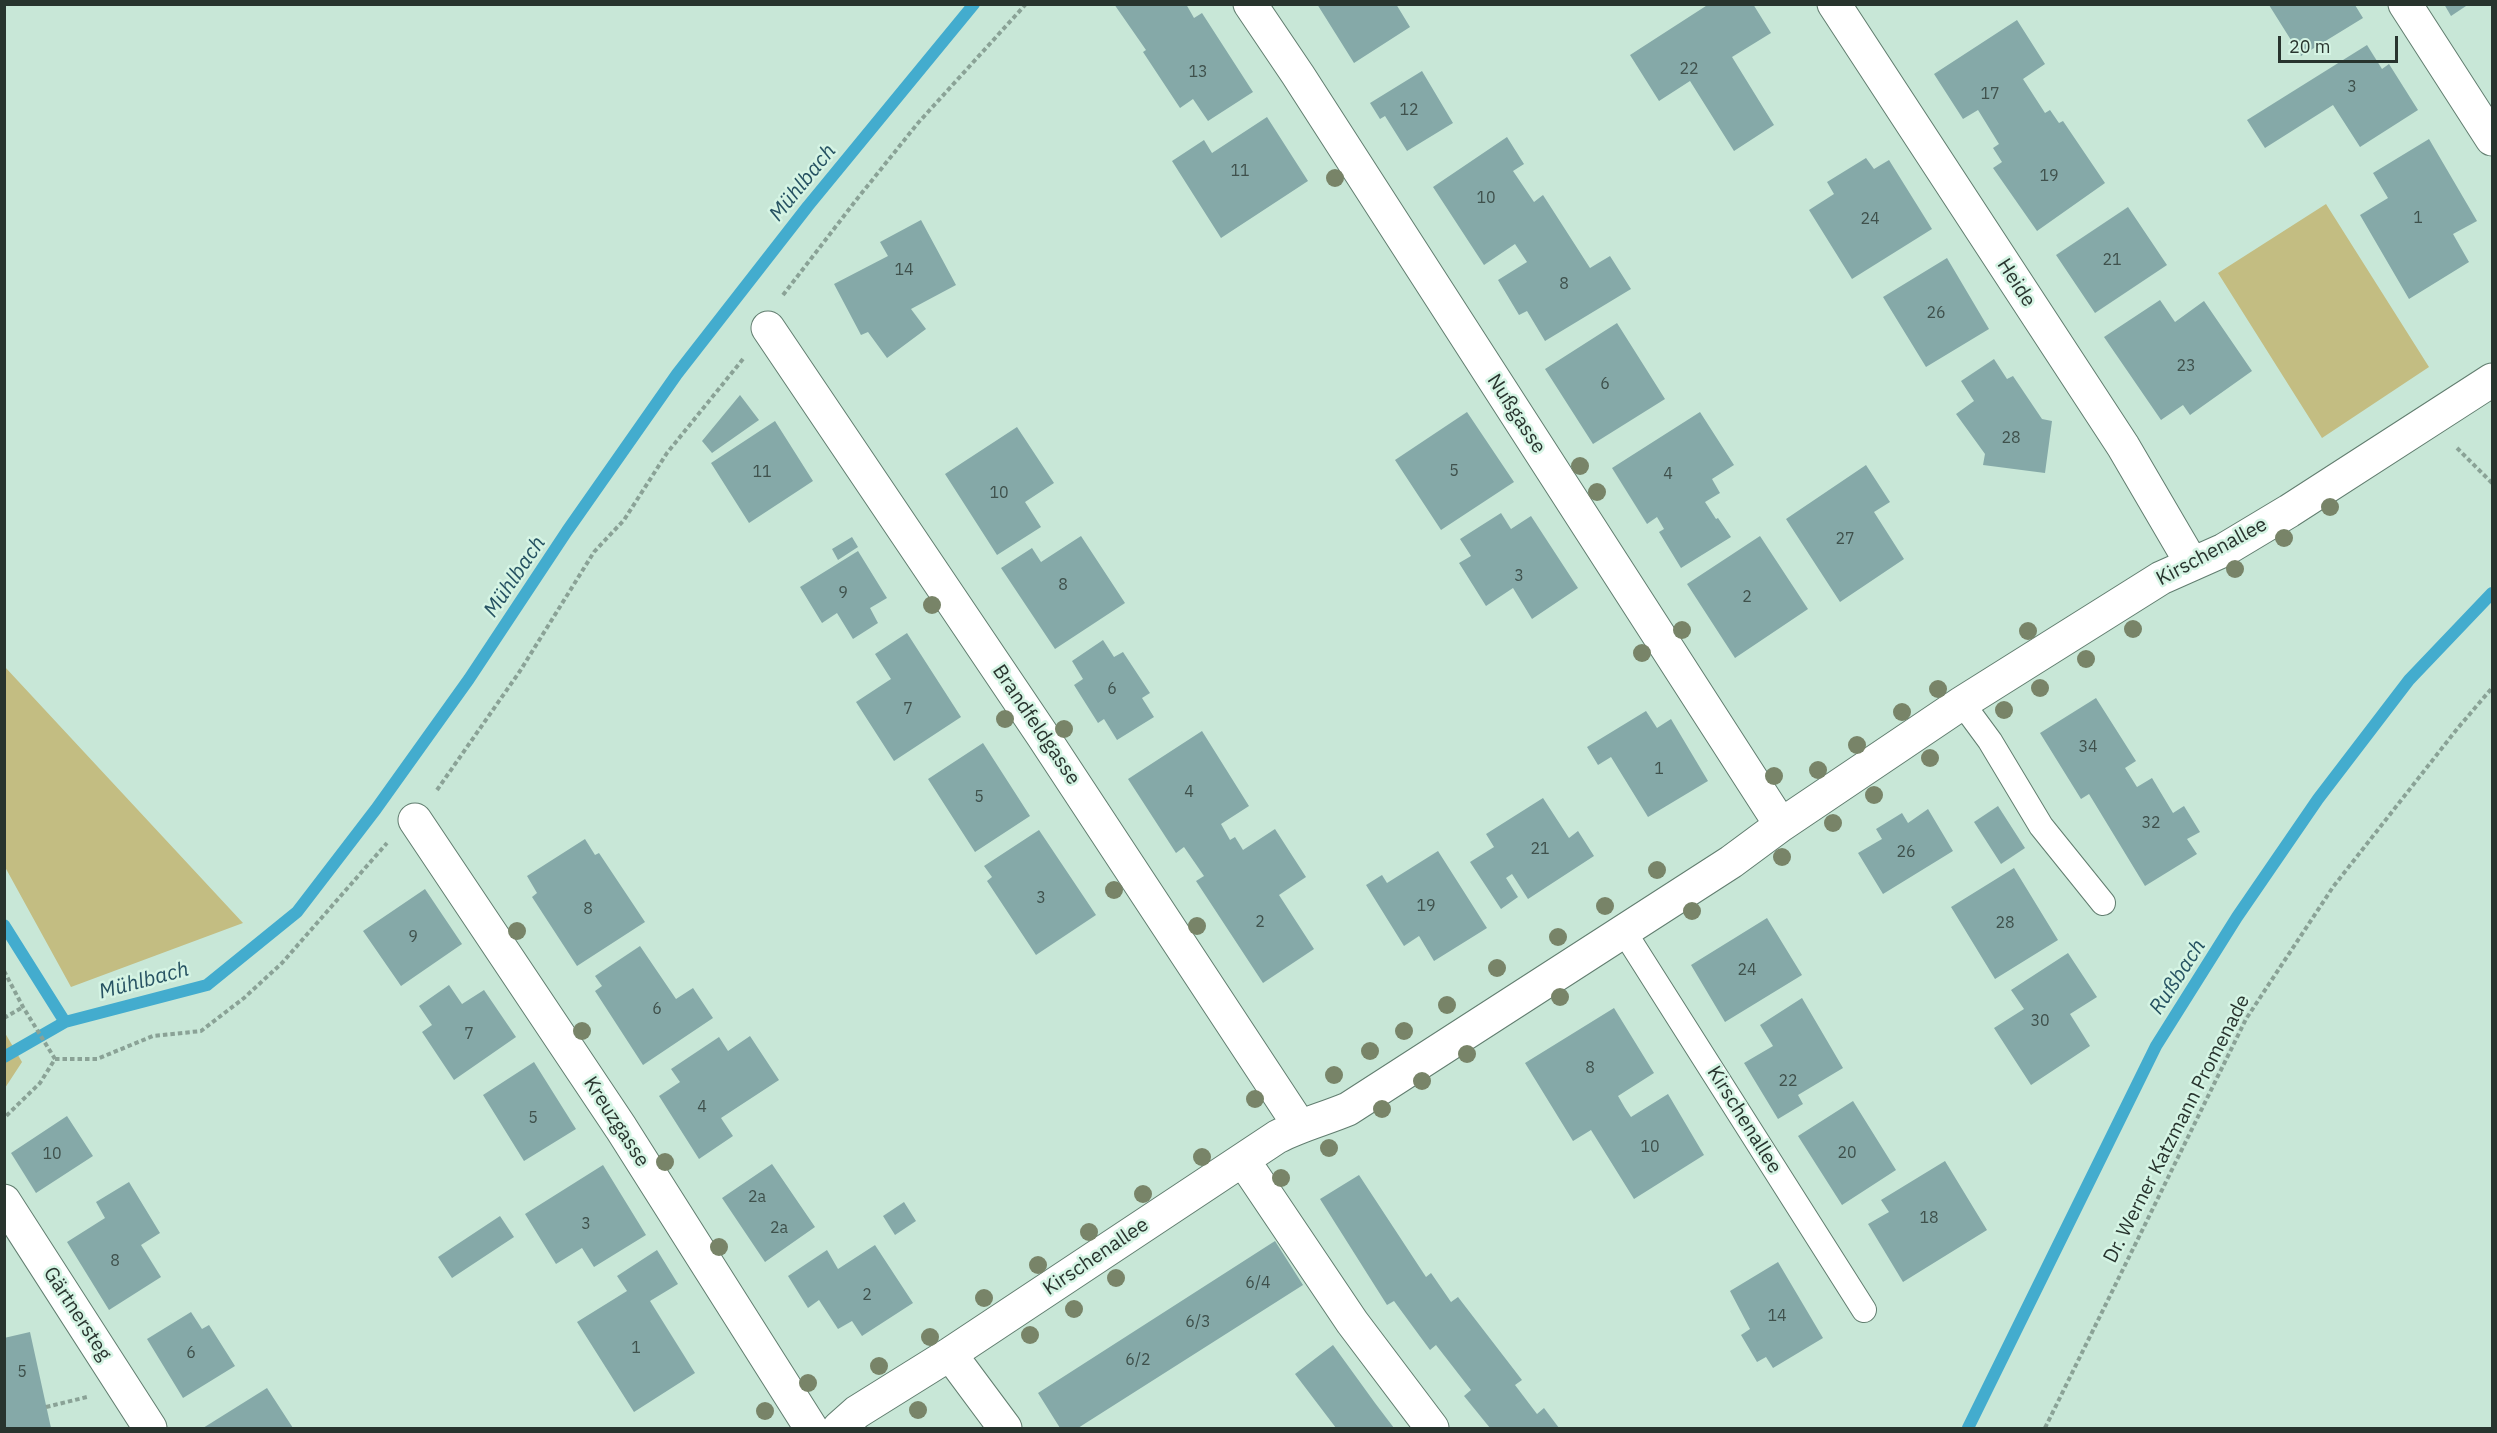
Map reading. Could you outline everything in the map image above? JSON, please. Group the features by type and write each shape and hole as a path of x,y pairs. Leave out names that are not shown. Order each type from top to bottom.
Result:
{"street":[{"name":"Nußgasse","path":"1250,4 1781,825"},
{"name":"Heide","path":"1834,4 2123,446 2192,564"},
{"path":"2405,4 2493,139"},
{"name":"Brandfeldgasse","path":"768,328 1043,736 1299,1125"},
{"name":"Kirschenallee","path":"839,1428 857,1412 950,1354 1243,1160 1299,1125 1348,1109 1731,862 1781,825 1962,703 2161,578 2224,550 2289,511 2493,380"},
{"name":"Kreuzgasse","path":"415,820 621,1128 811,1428"},
{"path":"1243,1160 1352,1322 1432,1428"},
{"name":"Gärtnersteg","path":"4,1200 150,1428"},
{"path":"950,1354 1005,1428"}],"lane":[{"path":"1962,703 1990,741 2041,826 2103,903"},
{"name":"Kirschenallee","path":"1623,930 1864,1310"}],"path":[{"path":"55,1059 96,1059 153,1036 201,1031 244,998 282,963 383,847 415,820 520,671 594,552 624,520 667,453 768,328 780,299 918,123 1026,4"},
{"path":"2429,419 2493,483"},
{"name":"Dr. Werner Katzmann Promenade","path":"2045,1428 2246,1019 2333,887 2457,729 2493,688"},
{"path":"4,971 55,1059"},
{"path":"4,1018 23,1007"},
{"path":"4,1118 40,1083 55,1059"}],"shaded area":[{"path":"2326,204 2429,367 2322,438 2218,273"},
{"path":"5,667 243,923 71,987 5,867"},
{"path":"4,1033 22,1062 5,1088"}],"building":[{"path":"1114,4 1186,4 1194,18 1202,13 1253,92 1208,121 1193,99 1180,108 1143,52 1146,50"},
{"path":"1317,4 1396,4 1410,27 1354,63"},
{"path":"1709,4 1753,4 1771,33 1732,57 1774,125 1734,151 1690,81 1659,101 1630,55"},
{"path":"2444,4 2469,4 2451,16"},
{"path":"2269,5 2355,5 2363,18 2301,56"},
{"path":"2017,20 2045,64 2023,79 2045,113 2050,110 2059,123 2063,121 2105,183 2037,231 1993,168 2002,162 1993,148 1999,144 1978,110 1963,119 1934,74"},
{"path":"2367,45 2382,69 2389,64 2418,110 2360,147 2333,105 2265,148 2247,120"},
{"path":"1422,71 1453,123 1407,151 1385,116 1380,119 1370,103"},
{"path":"1267,117 1308,181 1221,238 1172,161 1204,140 1212,153"},
{"path":"1507,137 1524,164 1513,171 1534,202 1543,195 1590,268 1610,256 1631,289 1545,341 1527,311 1519,315 1498,280 1527,262 1515,244 1484,265 1433,187"},
{"path":"2429,139 2477,221 2453,234 2469,262 2409,299 2360,215 2388,198 2373,173"},
{"path":"1866,158 1874,169 1889,160 1932,229 1852,279 1809,210 1834,194 1827,182"},
{"path":"2128,207 2167,265 2095,313 2056,255"},
{"path":"921,220 956,285 911,309 926,329 887,358 868,332 861,335 834,284 888,256 880,242"},
{"path":"1947,258 1989,329 1926,367 1883,297"},
{"path":"2160,300 2175,322 2204,301 2252,371 2190,415 2183,405 2161,420 2104,337"},
{"path":"1617,323 1665,399 1593,444 1545,369"},
{"path":"1994,359 2007,379 2013,376 2042,419 2052,421 2045,473 1983,465 1985,454 1956,414 1974,401 1961,381"},
{"path":"740,395 759,420 712,453 702,441"},
{"path":"1467,412 1514,482 1441,530 1395,460"},
{"path":"1700,412 1734,465 1712,479 1720,493 1705,502 1731,537 1681,568 1659,532 1664,529 1657,517 1647,524 1612,468"},
{"path":"775,421 813,481 749,523 711,463"},
{"path":"1017,427 1054,483 1025,502 1041,527 997,555 945,474"},
{"path":"1866,465 1890,502 1874,512 1904,559 1840,602 1786,519"},
{"path":"1501,513 1511,529 1531,516 1578,588 1532,619 1513,588 1486,606 1459,563 1471,556 1460,539"},
{"path":"1081,536 1125,603 1055,649 1001,568 1032,548 1041,562"},
{"path":"1760,536 1808,609 1735,658 1687,584"},
{"path":"852,537 858,547 838,560 832,549"},
{"path":"858,551 887,598 870,608 878,623 853,639 837,613 822,623 800,587"},
{"path":"907,633 961,717 894,761 856,702 891,679 875,654"},
{"path":"1103,640 1114,657 1123,652 1150,693 1142,698 1154,717 1117,740 1104,719 1098,723 1074,685 1083,679 1072,661"},
{"path":"2096,698 2136,761 2125,768 2137,787 2152,778 2173,813 2184,806 2200,832 2187,839 2197,854 2145,886 2089,794 2081,799 2040,733"},
{"path":"1646,711 1657,728 1671,719 1708,781 1648,817 1611,757 1598,765 1587,747"},
{"path":"1202,731 1249,806 1221,824 1230,840 1235,837 1243,850 1275,829 1306,877 1279,895 1314,949 1263,983 1196,881 1204,876 1184,847 1176,853 1128,779"},
{"path":"983,743 1030,816 975,852 928,779"},
{"path":"1543,798 1569,838 1578,831 1594,856 1528,899 1512,874 1506,878 1518,897 1501,909 1470,862 1494,847 1486,834"},
{"path":"1998,806 2025,848 2001,864 1974,822"},
{"path":"1928,809 1953,851 1883,894 1858,853 1882,839 1876,829 1902,813 1908,823"},
{"path":"1039,830 1096,915 1036,955 987,881 992,877 984,866"},
{"path":"585,839 595,855 599,853 645,922 577,966 532,897 537,893 527,876"},
{"path":"1438,851 1487,928 1434,961 1419,936 1404,946 1366,885 1382,875 1387,883"},
{"path":"2014,868 2058,940 1995,979 1951,907"},
{"path":"425,889 462,944 401,986 363,931"},
{"path":"1767,918 1802,975 1725,1022 1691,965"},
{"path":"640,946 676,999 693,988 713,1018 643,1065 595,991 602,986 595,976"},
{"path":"2068,953 2097,997 2070,1014 2090,1046 2031,1085 1994,1028 2024,1009 2011,990"},
{"path":"449,985 462,1004 484,990 516,1037 454,1080 422,1032 432,1025 419,1006"},
{"path":"1802,998 1843,1068 1798,1095 1803,1104 1778,1119 1744,1063 1773,1046 1760,1025"},
{"path":"1614,1008 1654,1073 1618,1096 1625,1108 1631,1117 1668,1094 1704,1155 1634,1199 1591,1130 1573,1141 1525,1063"},
{"path":"750,1036 779,1080 721,1118 733,1136 699,1159 659,1096 680,1082 671,1069 719,1037 728,1051"},
{"path":"534,1062 576,1129 524,1161 483,1095"},
{"path":"1853,1101 1896,1170 1842,1205 1798,1136"},
{"path":"67,1116 93,1156 36,1193 11,1153"},
{"path":"1945,1161 1987,1230 1903,1282 1868,1224 1889,1212 1881,1200"},
{"path":"772,1164 815,1227 765,1262 722,1198"},
{"path":"603,1165 646,1235 594,1267 582,1248 556,1264 525,1214"},
{"path":"1359,1175 1426,1277 1431,1273 1451,1302 1458,1297 1522,1380 1515,1385 1537,1414 1544,1408 1559,1428 1490,1428 1464,1396 1471,1390 1436,1345 1430,1350 1394,1301 1387,1305 1320,1199"},
{"path":"129,1182 160,1233 141,1245 161,1277 109,1310 67,1242 105,1218 96,1202"},
{"path":"904,1202 916,1221 895,1235 883,1216"},
{"path":"500,1216 514,1237 452,1278 438,1257"},
{"path":"1275,1241 1303,1285 1078,1428 1060,1428 1038,1393"},
{"path":"875,1245 913,1303 862,1336 852,1321 838,1329 819,1300 808,1308 788,1276 827,1250 838,1269"},
{"path":"657,1250 678,1284 650,1301 695,1373 634,1412 577,1322 627,1291 617,1276"},
{"path":"1778,1262 1823,1338 1773,1368 1766,1357 1757,1362 1741,1335 1750,1329 1730,1291"},
{"path":"191,1312 202,1329 209,1325 235,1366 183,1398 147,1339"},
{"path":"30,1332 51,1428 4,1428 4,1338"},
{"path":"1333,1345 1394,1428 1336,1428 1295,1374"},
{"path":"267,1388 293,1428 203,1428"}],"waterway":[{"name":"Mühlbach","path":"4,1057 65,1022 207,985 297,912 376,809 469,679 567,531 677,374 808,206 974,4"},
{"name":"Rußbach","path":"1968,1428 2156,1046 2237,917 2318,799 2409,680 2492,593"},
{"path":"4,925 65,1022"}]}
